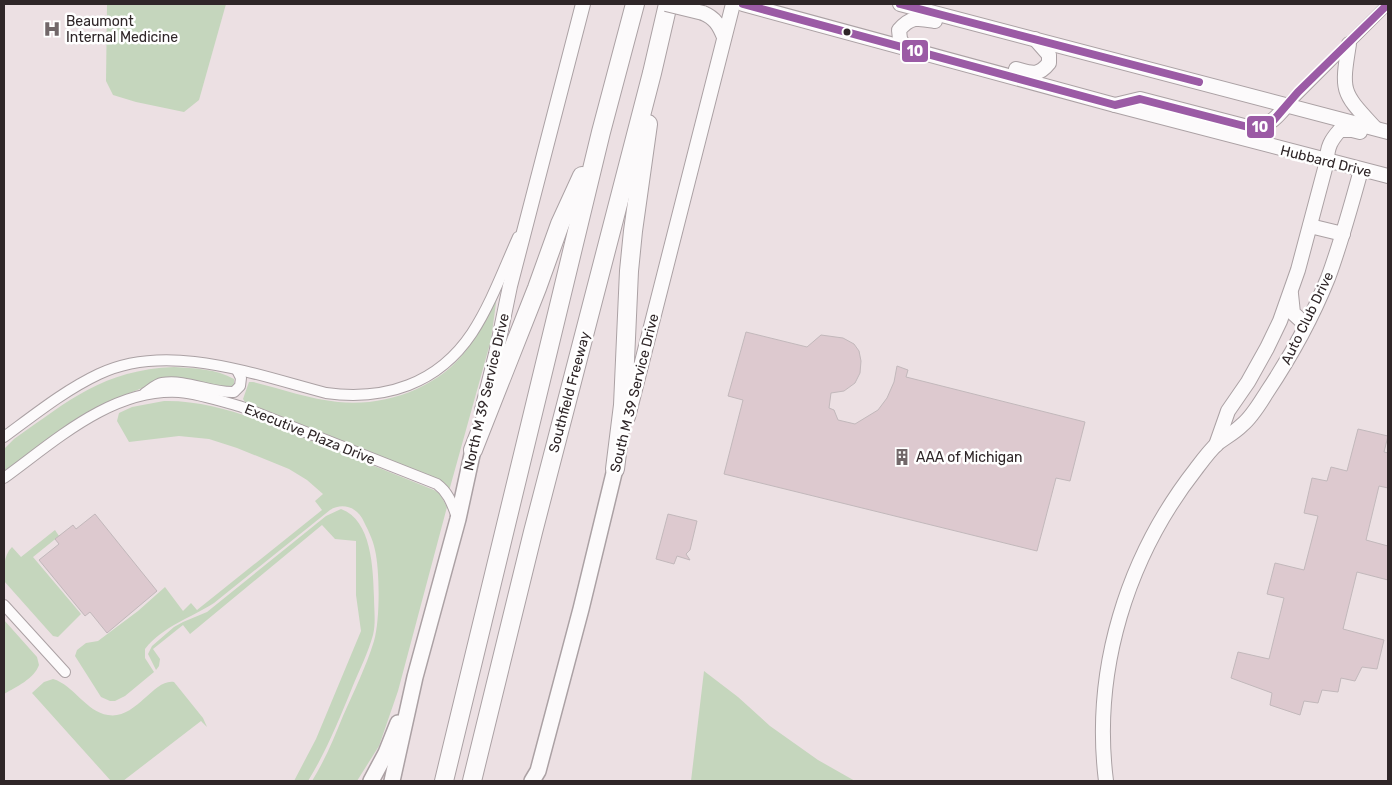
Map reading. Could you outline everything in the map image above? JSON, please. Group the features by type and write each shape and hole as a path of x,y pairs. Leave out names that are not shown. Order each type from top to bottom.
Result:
{"highway":[{"name":"Southfield Freeway","path":"444,781 601,132 635,4"},
{"name":"Southfield Freeway","path":"472,781 533,532 652,73 667,4"},
{"path":"615,469 623,406 629,271 648,131 652,73"},
{"path":"472,450 560,224 601,132"}],"main road":[{"name":"North M 39 Service Drive","path":"392,781 415,677 458,519 472,450"},
{"name":"South M 39 Service Drive","path":"535,778 581,609 615,469"},
{"path":"371,781 386,753 415,677"}],"street":[{"name":"North M 39 Service Drive","path":"472,450 527,218 583,4"},
{"path":"667,4 713,17 724,37"},
{"name":"South M 39 Service Drive","path":"615,469 733,4"},
{"name":"Hubbard Drive","path":"743,4 1115,105 1388,176"},
{"path":"900,4 1382,131"},
{"path":"1115,105 1140,99 1248,128 1262,127 1273,121 1298,92 1388,4"},
{"path":"905,48 900,40 900,30 906,22 917,18 951,24 970,22"},
{"path":"928,54 948,51 1034,74 1044,70 1049,63 1048,55 1036,39"},
{"path":"1348,44 1344,75 1345,90 1352,103 1382,131"},
{"name":"Auto Club Drive","path":"1216,444 1228,411 1268,348 1291,293 1327,161 1327,149 1333,138 1340,130 1352,130 1388,140"},
{"name":"Auto Club Drive","path":"1106,781 1102,739 1106,682 1116,628 1125,597 1142,556 1164,514 1182,488 1216,444 1244,424 1287,360 1328,278 1361,170"},
{"path":"5,436 72,388 100,373 122,365 148,361 174,360 200,363 340,395 362,396 384,393 405,387 425,378 452,358 473,332 527,218"},
{"path":"1310,226 1343,234"},
{"path":"1291,293 1293,313 1306,325"},
{"path":"1268,348 1287,360"},
{"name":"Executive Plaza Drive","path":"140,396 161,383 194,385 234,392 240,386 241,378 237,370"},
{"name":"Executive Plaza Drive","path":"4,478 88,418 121,401 159,392 178,392 212,398 242,407 437,484 449,496 458,519"},
{"path":"4,605 64,672"}],"green space":[{"path":"107,4 226,4 199,100 184,112 113,95 106,81"},
{"path":"498,288 491,340 449,491 429,478 245,402 243,399 249,382 338,402 374,401 410,392 442,374 467,349 480,327"},
{"path":"174,367 220,373 234,379 234,385 231,389 152,384 85,414 4,472 4,449 14,439 88,389 127,374 149,369"},
{"path":"164,401 204,404 261,421 434,490 440,494 447,507 398,691 379,746 357,781 312,781 329,749 360,679 376,632 379,596 377,559 371,538 362,518 352,508 343,506 330,510 214,603 160,634 145,649 145,658 154,672 125,696 115,701 101,697 75,656 77,650 86,643 98,641 138,611 165,587 183,611 191,603 197,610 322,510 315,501 323,494 307,480 289,469 237,448 209,439 179,436 129,442 117,421 119,413 132,407"},
{"path":"341,509 359,523 369,547 374,586 374,630 363,662 321,759 308,781 294,781 316,739 361,631 356,595 356,541 335,539 322,525 190,634 183,625 153,649 160,659 156,670 148,654 152,646 174,627 207,612 326,516"},
{"path":"55,530 59,536 33,557 81,614 58,637 53,636 4,581 4,567 12,547 21,557"},
{"path":"4,620 37,657 39,665 29,678 4,694"},
{"path":"704,671 738,697 770,726 818,760 855,781 691,781"},
{"path":"53,679 67,687 93,709 108,715 118,715 127,711 136,706 159,686 167,682 174,682 203,718 207,727 201,721 123,781 111,781 32,693 44,682"}],"building":[{"name":"AAA of Michigan","path":"746,332 807,347 821,335 843,338 854,344 859,351 861,361 860,373 855,383 844,391 831,393 829,408 834,410 838,420 855,424 878,410 887,398 894,382 897,366 908,370 906,377 1085,422 1070,481 1056,478 1037,551 724,474 743,400 728,396"},
{"path":"1358,429 1388,436 1384,452 1388,453 1388,488 1379,486 1366,540 1388,546 1388,580 1357,572 1343,629 1384,640 1377,669 1362,667 1355,681 1341,678 1338,692 1322,690 1318,703 1304,701 1300,715 1270,705 1272,693 1231,678 1238,652 1269,659 1284,598 1267,594 1275,563 1304,570 1318,516 1304,513 1312,478 1327,481 1331,467 1347,471"},
{"path":"95,514 157,591 107,633 90,612 85,616 39,560 59,544 55,539 73,525 76,529"},
{"path":"668,514 697,521 690,550 686,554 690,560 677,556 674,564 656,559"}],"transit line":[{"name":"10","path":"743,4 1115,105 1140,99 1248,127 1262,127 1273,121 1298,92 1388,4"},
{"name":"10","path":"900,4 1199,82"}],"place":[{"name":"Beaumont Internal Medicine","path":"52,29"},
{"name":"AAA of Michigan","path":"902,457"}]}
